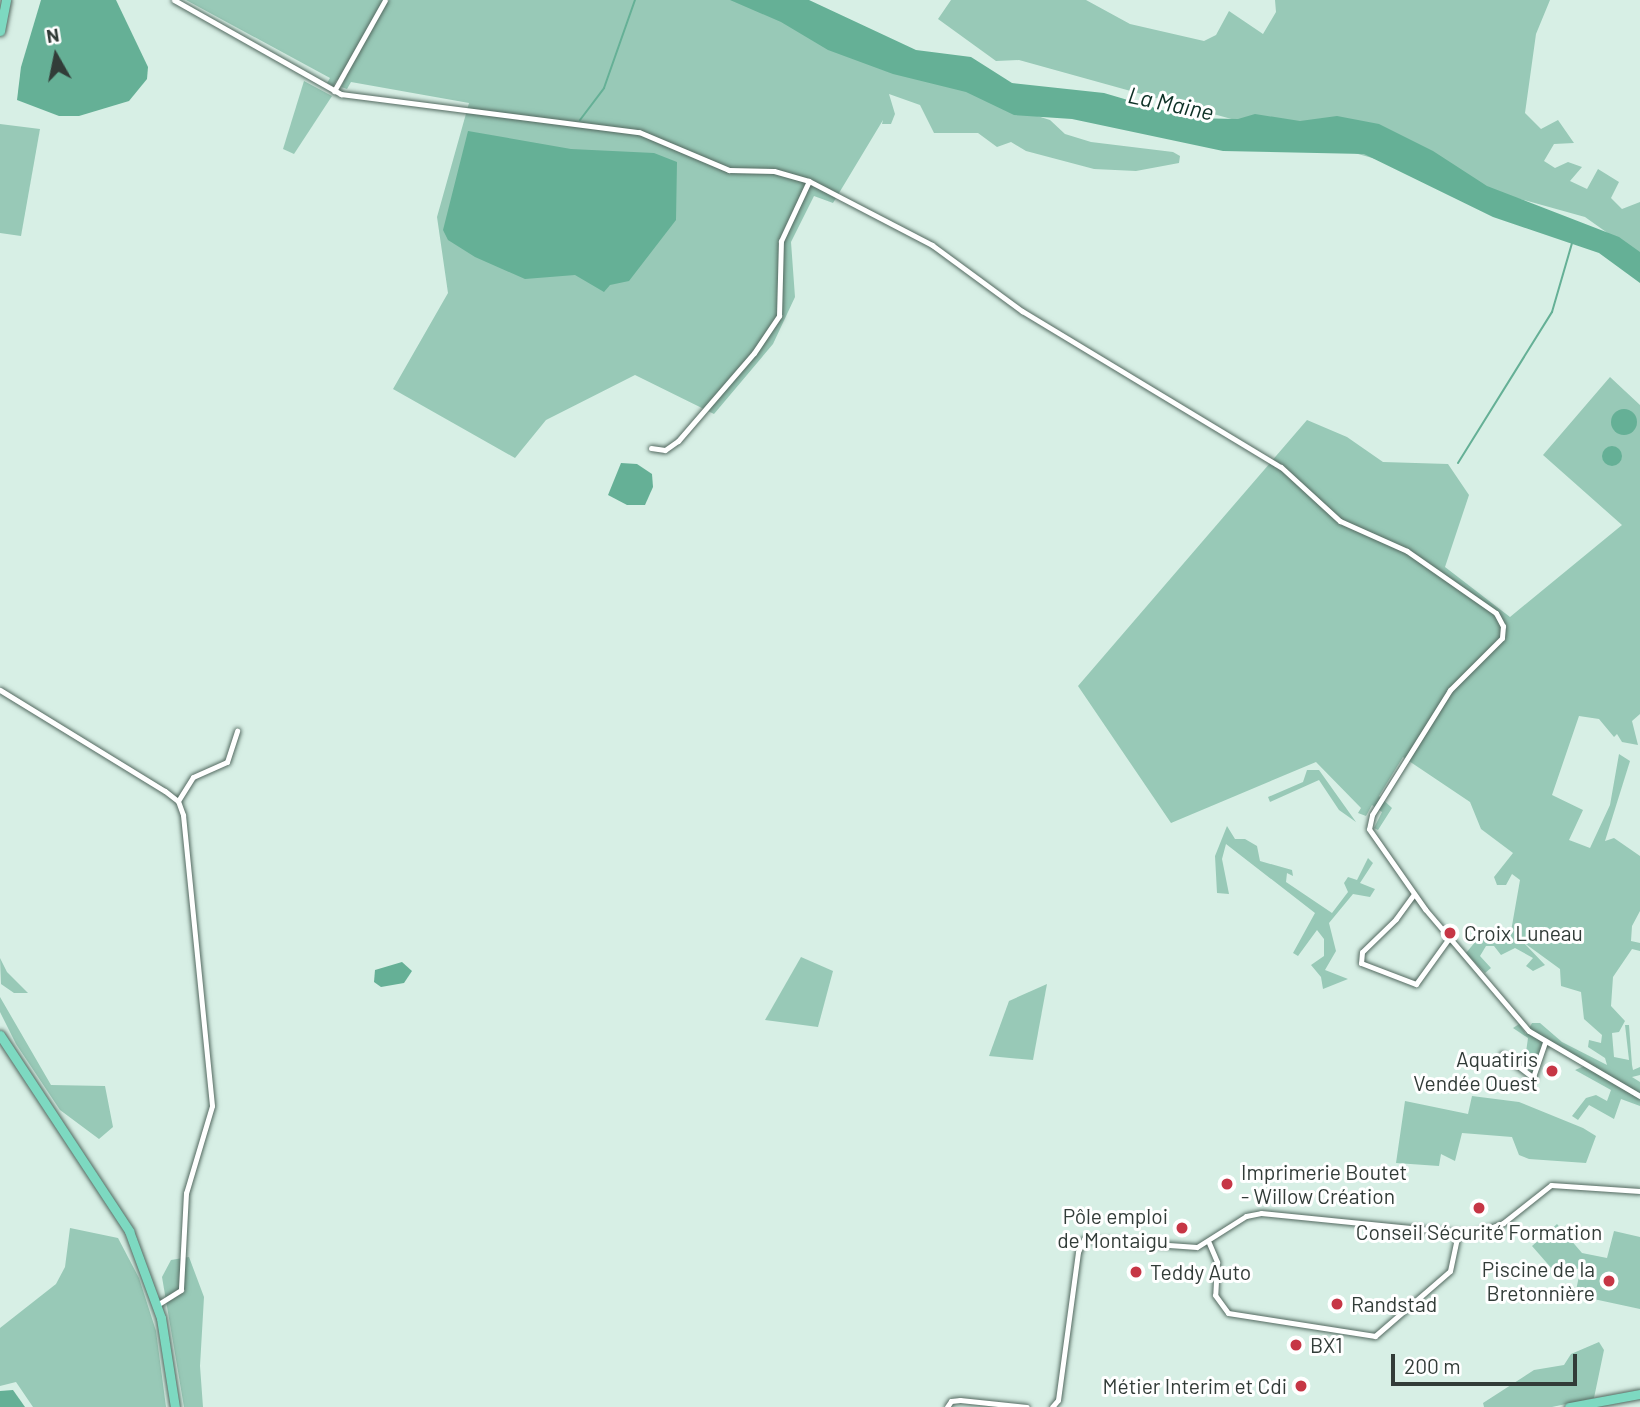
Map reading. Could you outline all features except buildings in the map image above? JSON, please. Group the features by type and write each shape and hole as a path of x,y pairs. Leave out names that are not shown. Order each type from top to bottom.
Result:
{"main road":[{"path":"0,31 6,0"},
{"path":"0,1035 107,1192 129,1231 157,1305 175,1407"},
{"path":"1590,1407 1640,1395"},
{"path":"1569,1407 1601,1404"}],"street":[{"path":"174,0 334,91 373,101 639,132 729,170 774,171 809,181 932,245 1022,311 1281,467 1340,521 1407,551 1496,613 1503,626 1502,638 1450,690 1369,820 1376,845 1449,938 1529,1031 1640,1096"},
{"path":"334,91 385,0"},
{"path":"651,448 665,450 678,441 754,353 779,316 781,241 809,181"},
{"path":"0,690 178,801 184,825 212,1097 209,1121 191,1165 186,1193 185,1268 181,1290 157,1305"},
{"path":"178,801 193,777 227,762 237,732"},
{"path":"1414,894 1396,919 1362,952 1361,963 1416,984 1449,938"},
{"path":"1502,1054 1533,1077 1545,1042"},
{"path":"1052,1407 1058,1401 1081,1243 1091,1238 1190,1248 1209,1243 1246,1216 1261,1213 1458,1233 1485,1232 1503,1223 1551,1185 1640,1191"},
{"path":"1209,1243 1217,1262 1215,1295 1228,1313 1376,1336 1450,1271 1458,1233"},
{"path":"947,1407 951,1401 960,1404 1027,1407"}],"shaded area":[{"path":"41,0 116,0 148,67 147,79 129,101 79,116 59,116 17,100 21,67"},
{"path":"186,0 742,0 999,104 1050,120 1065,134 1091,142 1173,152 1180,156 1179,163 1136,171 1094,169 1026,151 1011,142 997,147 978,133 934,133 920,105 889,94 895,114 891,124 882,124 883,120 833,203 814,196 791,242 795,297 773,344 714,414 635,375 546,420 515,458 393,389 448,293 437,217 469,103 351,82 347,89 341,87 344,81 337,80 333,86 327,83 330,78"},
{"path":"730,0 809,0 916,50 971,57 1012,83 1104,93 1189,118 1238,119 1255,114 1300,121 1337,116 1379,124 1433,151 1487,186 1619,237 1640,252 1640,283 1599,253 1493,217 1364,154 1223,151 1072,119 1014,115 966,92 893,74 828,50 781,22"},
{"path":"951,0 1086,0 1130,24 1204,41 1216,35 1229,11 1263,34 1276,12 1275,0 1550,0 1536,34 1525,113 1541,129 1558,120 1574,143 1554,144 1544,161 1555,168 1568,162 1582,167 1570,181 1587,189 1598,169 1619,182 1611,198 1622,209 1640,202 1640,256 1585,217 1019,60 996,61 938,19"},
{"path":"304,81 332,96 294,154 283,149"},
{"path":"0,124 40,129 21,236 0,233"},
{"path":"468,131 571,149 654,153 677,162 676,220 629,281 610,285 604,292 575,275 525,279 475,257 448,240 443,230"},
{"path":"1610,377 1640,405 1640,714 1632,721 1638,745 1622,742 1617,734 1614,737 1599,719 1579,716 1552,795 1583,810 1569,840 1590,848 1610,805 1619,754 1630,761 1605,841 1614,838 1640,856 1640,911 1632,926 1631,941 1640,943 1640,951 1632,949 1613,977 1611,1006 1625,1021 1619,1032 1612,1033 1614,1057 1629,1060 1625,1025 1629,1025 1633,1070 1640,1067 1640,1075 1632,1077 1640,1082 1640,1106 1621,1099 1614,1119 1589,1105 1578,1120 1572,1116 1586,1098 1596,1095 1607,1101 1611,1090 1575,1070 1589,1064 1545,1039 1533,1073 1515,1056 1526,1052 1528,1038 1513,1028 1519,1024 1526,1034 1532,1023 1540,1023 1562,1042 1607,1065 1605,1058 1588,1047 1589,1040 1601,1043 1602,1035 1584,1019 1581,992 1561,986 1560,969 1523,942 1545,965 1533,971 1526,966 1533,958 1515,948 1501,955 1494,946 1486,946 1480,956 1491,968 1485,973 1466,953 1486,929 1510,937 1520,880 1512,874 1506,885 1497,885 1494,877 1513,853 1481,829 1470,802 1403,757 1379,796 1392,808 1378,830 1374,828 1382,812 1372,805 1366,816 1358,813 1361,808 1316,762 1171,823 1078,686 1307,420 1347,437 1383,462 1448,464 1469,495 1445,567 1510,617 1622,525 1543,455"},
{"path":"1624,409 1633,413 1637,422 1633,431 1624,435 1615,431 1611,422 1615,413"},
{"path":"1612,446 1619,449 1622,456 1619,463 1612,466 1605,463 1602,456 1605,449"},
{"path":"621,463 637,464 652,474 653,487 645,505 627,505 608,495"},
{"path":"1307,770 1319,770 1356,822 1339,810 1319,780 1270,802 1268,797 1303,782"},
{"path":"1227,826 1235,839 1245,839 1257,846 1260,861 1292,870 1293,876 1287,873 1286,882 1332,913 1348,892 1344,883 1348,877 1357,880 1368,858 1373,863 1360,883 1375,889 1370,897 1353,894 1329,923 1336,951 1325,970 1348,979 1323,989 1321,977 1311,965 1324,956 1324,939 1317,930 1298,956 1293,953 1315,913 1226,844 1222,859 1229,894 1217,893 1215,856"},
{"path":"801,957 833,971 818,1027 765,1020"},
{"path":"0,958 7,972 28,993 14,993 1,984"},
{"path":"402,962 412,971 404,983 381,987 374,982 375,970"},
{"path":"1047,984 1033,1060 989,1056 1009,1001"},
{"path":"0,997 51,1085 105,1086 113,1127 99,1139 60,1110 16,1044 0,1012"},
{"path":"1472,1096 1519,1102 1583,1128 1596,1136 1586,1163 1529,1159 1519,1155 1512,1137 1462,1133 1455,1161 1441,1154 1439,1166 1396,1163 1405,1101 1468,1114"},
{"name":"Piscine de la Bretonnière","path":"1557,1224 1582,1253 1607,1258 1614,1231 1640,1237 1640,1309 1575,1295 1581,1267 1560,1278 1532,1246"},
{"path":"70,1228 118,1238 139,1278 156,1331 166,1407 33,1407 16,1382 0,1386 0,1328 56,1284 65,1267"},
{"path":"189,1257 204,1297 200,1366 203,1407 184,1407 162,1277 171,1260"},
{"path":"1599,1342 1604,1350 1594,1398 1552,1407 1484,1407 1483,1403 1534,1370 1564,1365 1571,1354"},
{"path":"13,1390 25,1407 0,1407 0,1391"}],"waterway":[{"path":"580,120 604,88 635,0"},
{"path":"1458,463 1552,312 1572,243"}],"place":[{"name":"Croix Luneau","path":"1450,933"},
{"name":"Aquatiris Vendée Ouest","path":"1552,1071"},
{"name":"Imprimerie Boutet - Willow Création","path":"1227,1184"},
{"name":"Conseil Sécurité Formation","path":"1479,1208"},
{"name":"Pôle emploi de Montaigu","path":"1182,1228"},
{"name":"Teddy Auto","path":"1136,1272"},
{"name":"Piscine de la Bretonnière","path":"1609,1281"},
{"name":"Randstad","path":"1337,1304"},
{"name":"BX1","path":"1296,1345"},
{"name":"Métier Interim et Cdi","path":"1301,1386"}],"water label":[{"name":"La Maine","path":"1171,103"}]}
